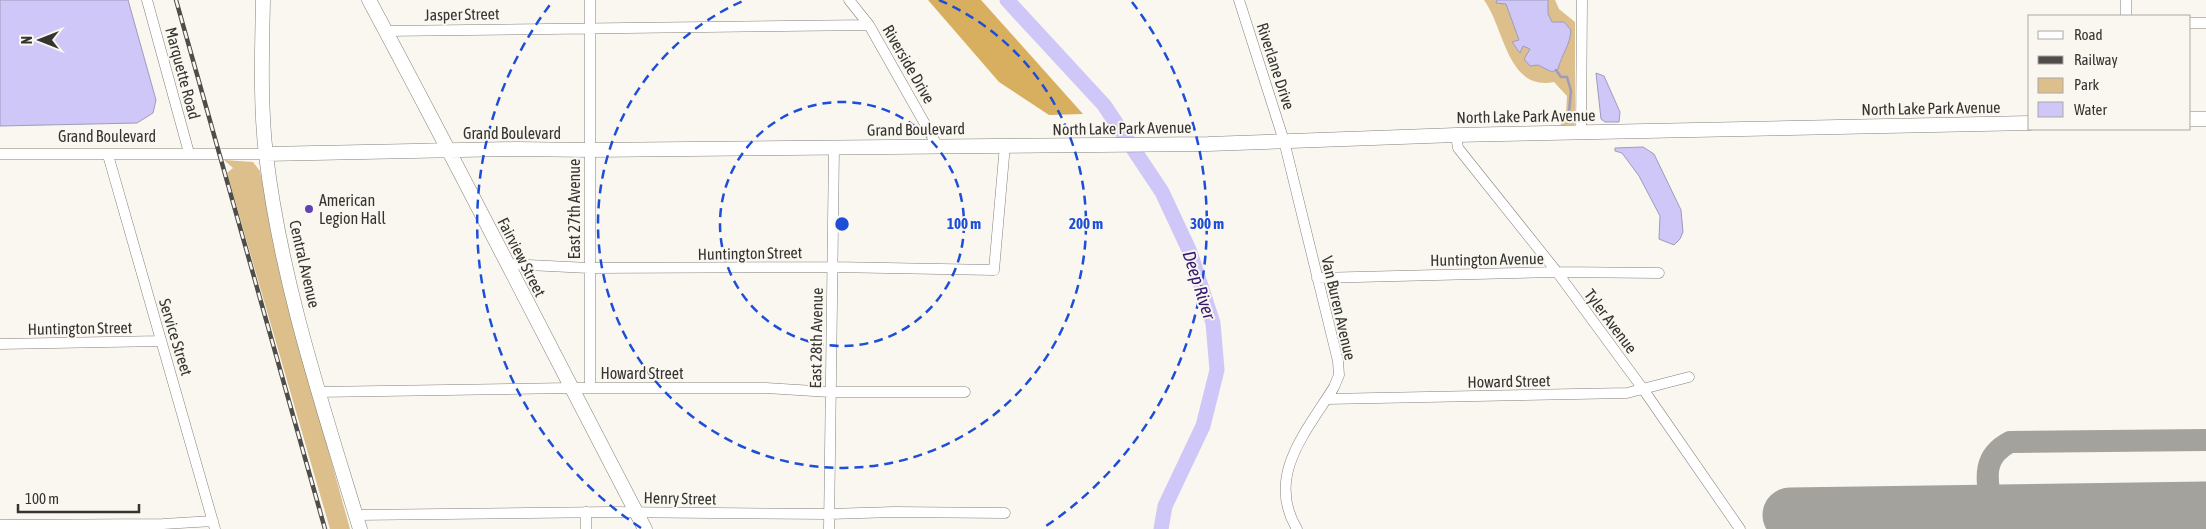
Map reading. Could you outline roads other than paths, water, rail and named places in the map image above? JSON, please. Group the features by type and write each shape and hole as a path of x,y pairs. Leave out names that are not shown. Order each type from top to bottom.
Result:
{"street":[{"name":"Marquette Road","path":"147,0 189,153"},
{"name":"Central Avenue","path":"263,0 262,62 266,154 281,243 318,392 360,529"},
{"name":"Fairview Street","path":"369,0 450,150 506,264 645,529"},
{"name":"East 27th Avenue","path":"590,0 590,388"},
{"name":"Riverside Drive","path":"849,0 869,25 938,147"},
{"name":"Riverlane Drive","path":"1239,0 1284,141"},
{"path":"1581,132 1582,0"},
{"path":"2126,0 2126,15"},
{"path":"2191,23 2206,23"},
{"name":"Jasper Street","path":"385,31 869,25"},
{"path":"2191,120 2206,119"},
{"name":"North Lake Park Avenue","path":"1023,146 1208,144 1456,135 2028,124"},
{"name":"Tyler Avenue","path":"1456,135 1458,148 1557,272 1643,389 1740,529"},
{"name":"Van Buren Avenue","path":"1284,141 1338,361 1339,375 1327,399 1291,458 1285,478 1284,496 1288,515 1297,529"},
{"name":"Huntington Street","path":"506,264 589,268 832,267 994,270 1006,145"},
{"name":"Grand Boulevard","path":"0,154 266,154 450,150 1023,146"},
{"name":"East 28th Avenue","path":"829,529 834,148"},
{"name":"Service Street","path":"108,154 214,525"},
{"name":"Huntington Avenue","path":"1317,278 1557,272 1659,273"},
{"name":"Huntington Street","path":"0,344 161,341"},
{"name":"Howard Street","path":"1327,399 1627,393 1689,377"},
{"name":"Howard Street","path":"318,392 570,388 766,388 830,392 965,392"},
{"path":"586,512 586,529"},
{"name":"Henry Street","path":"356,515 586,512 1005,513"},
{"path":"0,525 214,525"}],"water":[{"path":"0,0 128,0 156,100 153,113 137,123 0,126"},
{"path":"1497,0 1548,0 1548,14 1552,22 1564,22 1571,30 1569,41 1558,69 1552,72 1538,65 1530,66 1524,59 1530,49 1523,46 1520,53 1512,42 1519,40 1506,4 1496,3"},
{"path":"1596,73 1604,76 1620,112 1619,122 1605,122 1601,119"},
{"path":"1643,147 1654,154 1681,210 1683,232 1680,239 1674,245 1659,239 1660,216 1639,176 1622,153 1615,151 1615,148"}],"waterway":[{"name":"Deep River","path":"1007,0 1104,105 1162,192 1190,252 1213,323 1217,370 1203,426 1165,506 1161,529"},
{"path":"1556,70 1561,77 1567,77 1571,91 1568,122"}],"railway":[{"path":"176,0 325,529"}],"place":[{"name":"American Legion Hall","path":"309,209"}]}
